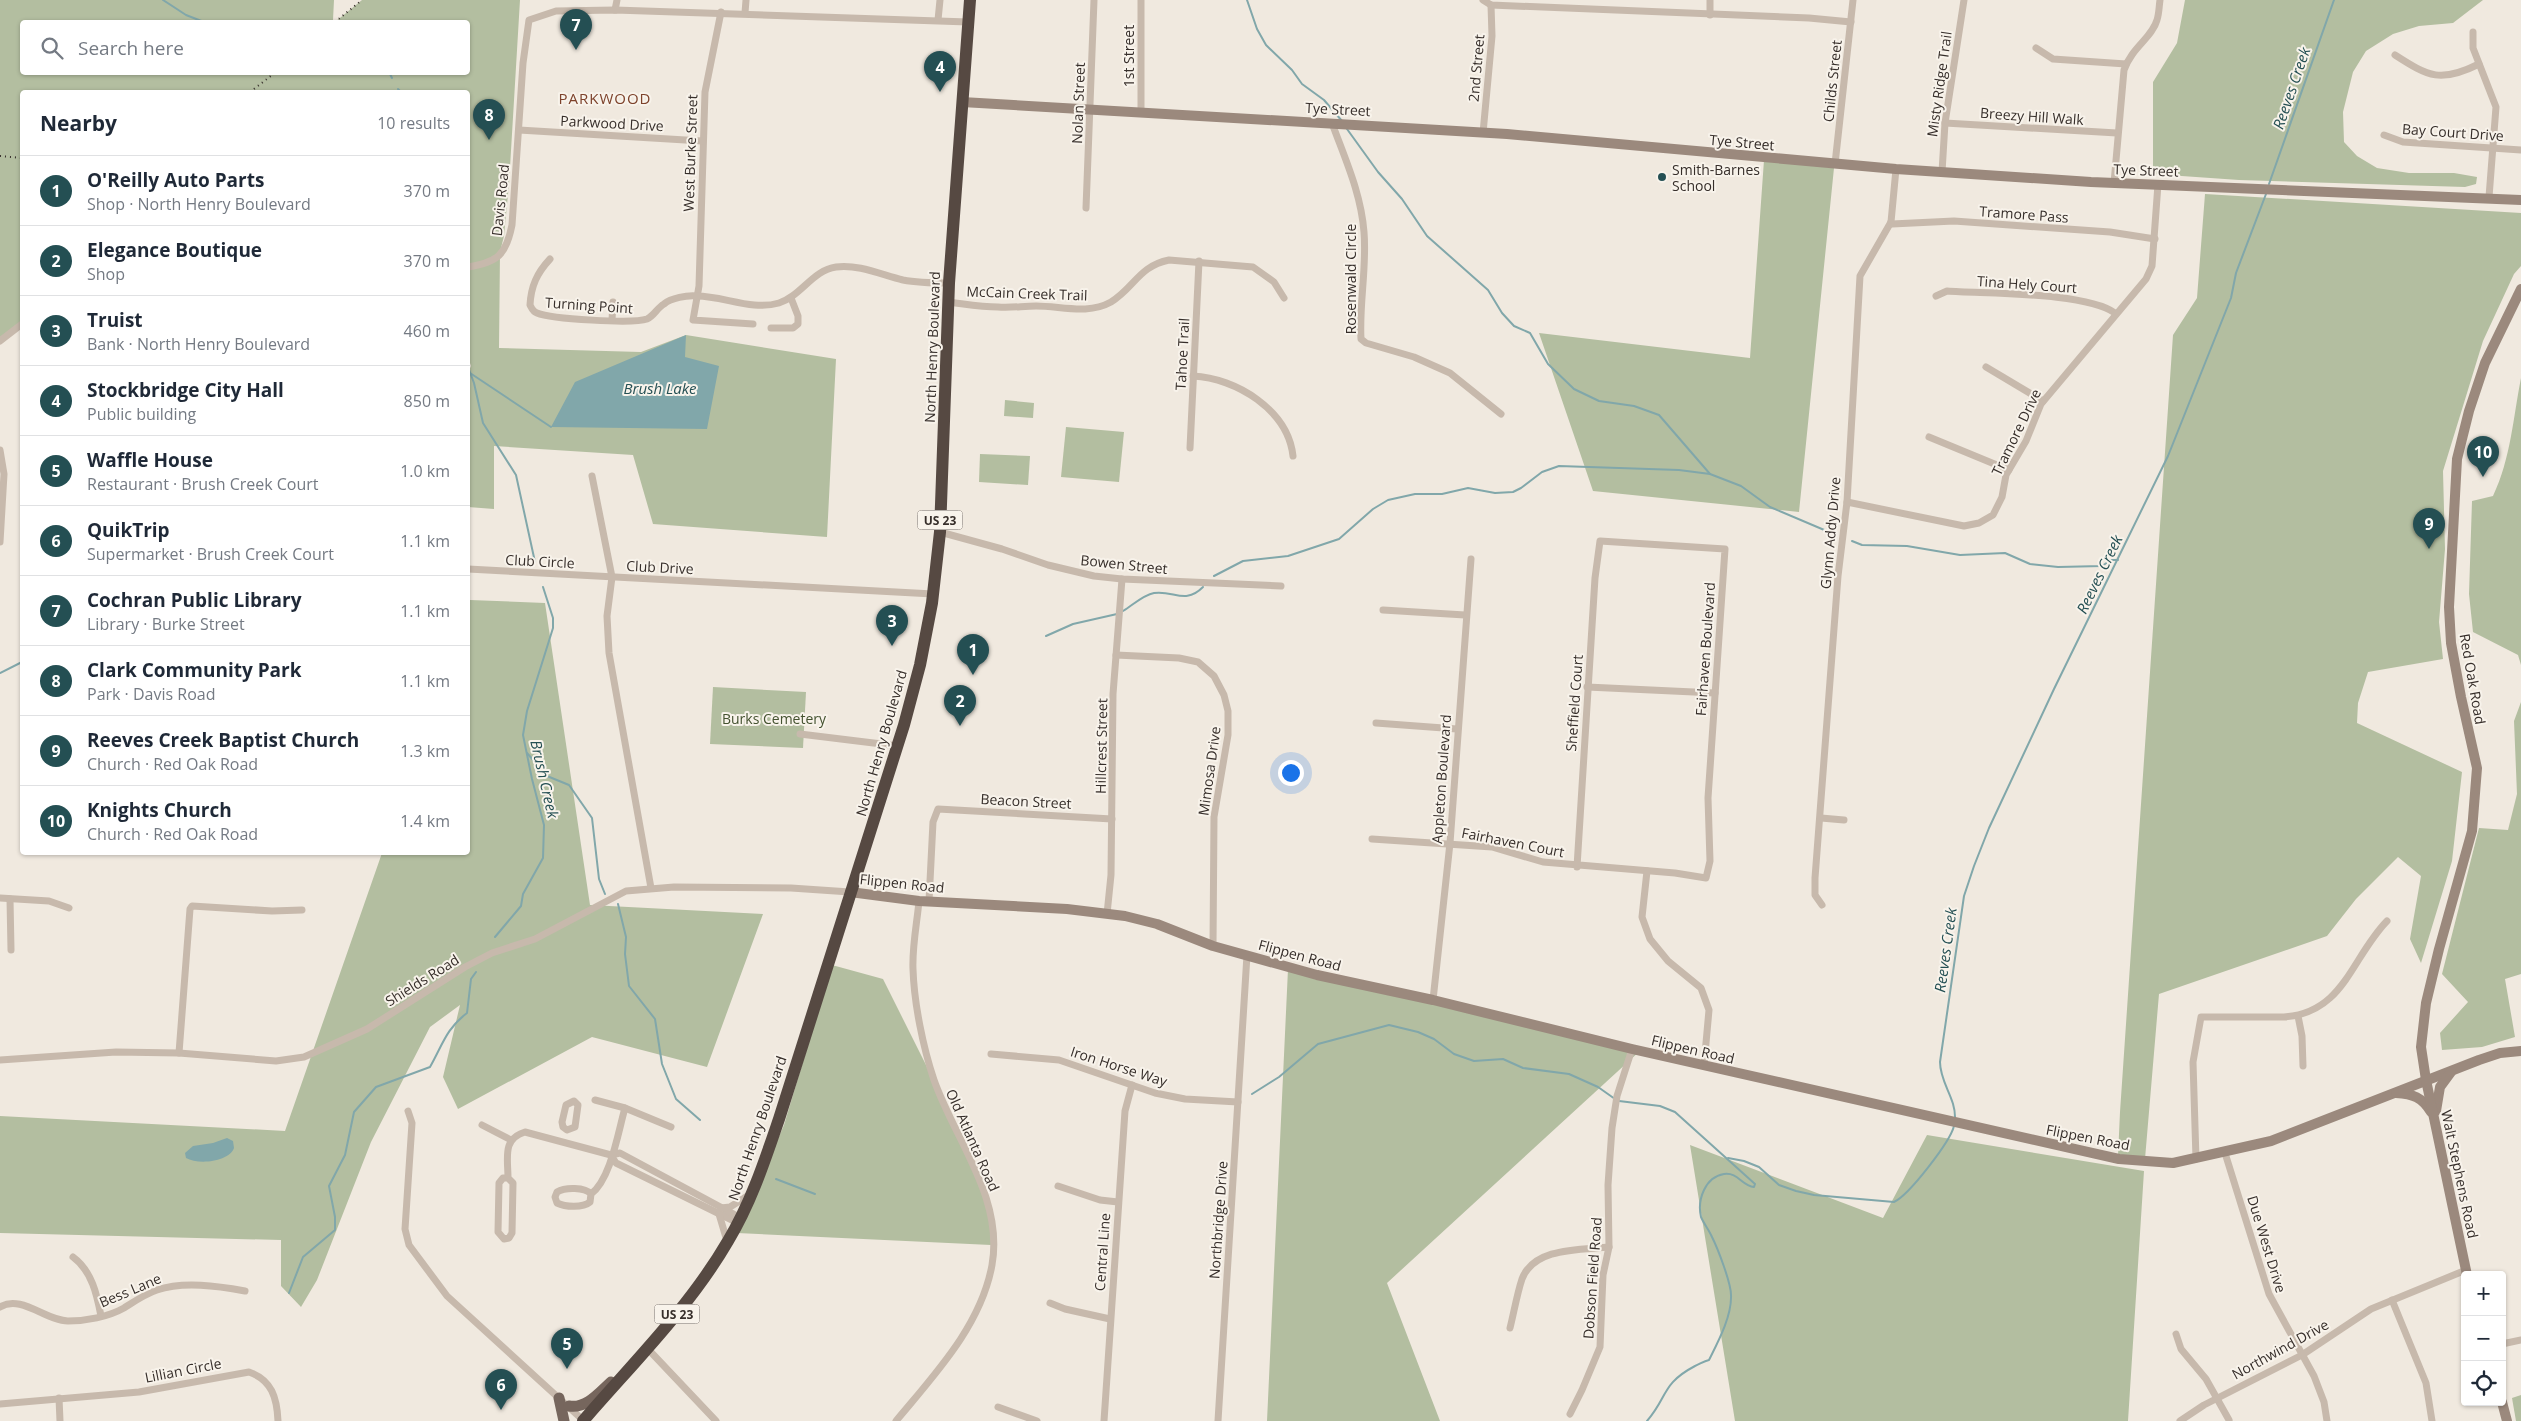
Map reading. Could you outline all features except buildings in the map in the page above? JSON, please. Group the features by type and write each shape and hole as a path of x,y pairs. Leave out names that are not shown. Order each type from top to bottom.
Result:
{"highway":[{"name":"North Henry Boulevard","path":"584,1421 680,1311 728,1243 740,1220 764,1164 898,746 918,672 932,594 940,532 949,283 969,11"}],"main road":[{"path":"569,1406 578,1407 584,1404 631,1365"},
{"path":"559,1398 564,1421"}],"street":[{"path":"616,0 615,10 938,20 969,11"},
{"path":"745,13 746,0"},
{"path":"938,20 940,0"},
{"name":"Nolan Street","path":"1086,208 1094,0"},
{"name":"1st Street","path":"1141,0 1141,112"},
{"path":"1483,0 1491,6 1851,22"},
{"path":"1710,0 1710,15"},
{"name":"Childs Street","path":"1835,164 1853,0"},
{"name":"Misty Ridge Trail","path":"1942,172 1945,123 1964,0"},
{"path":"2114,183 2117,133 2126,64 2129,56 2157,21 2160,0"},
{"name":"2nd Street","path":"1483,133 1492,36 1491,6"},
{"name":"Davis Road","path":"470,267 487,264 501,255 508,243 512,225 523,63 529,20 556,11 615,10"},
{"name":"West Burke Street","path":"720,12 705,92 699,286 693,320 753,324"},
{"path":"2473,32 2473,48 2496,107 2490,197"},
{"path":"2036,48 2053,59 2126,64"},
{"path":"2395,55 2423,72 2440,77 2454,75 2478,64"},
{"name":"Tye Street","path":"962,102 1090,108 1483,133 1896,169 2114,183 2490,197 2521,200"},
{"name":"Rosenwald Circle","path":"1332,123 1359,195 1364,264 1361,339 1366,343 1414,357 1450,373 1501,414"},
{"name":"Breezy Hill Walk","path":"1945,123 2117,133"},
{"name":"Parkwood Drive","path":"519,130 702,141"},
{"name":"Bay Court Drive","path":"2384,135 2392,140 2403,142 2521,150"},
{"name":"Glynn Addy Drive","path":"1822,905 1815,895 1838,576 1847,502 1860,276 1891,222 1896,169"},
{"name":"Tramore Drive","path":"1847,502 1964,526 1979,524 1993,516 2002,497 2009,470 2026,441 2043,401 2115,313 2146,279 2152,266 2158,184"},
{"name":"Tramore Pass","path":"1891,222 1892,224 1920,224 1954,221 2110,232 2155,239"},
{"name":"Turning Point","path":"550,259 539,270 534,282 530,305 534,312 543,315 629,321 647,319 670,301 696,296 761,305 775,304 791,298"},
{"name":"McCain Creek Trail","path":"948,302 996,308 1037,306 1081,309 1097,307 1121,295 1140,274 1158,262 1199,261 1253,267 1274,282 1284,298"},
{"name":"Tahoe Trail","path":"1190,448 1199,261"},
{"path":"771,328 793,328 798,324 798,316 791,298 824,270 837,267 866,270 905,280 949,283"},
{"name":"Red Oak Road","path":"2426,1080 2421,1047 2426,1003 2449,908 2472,831 2477,768 2461,697 2452,643 2449,607 2456,459 2485,363 2521,289"},
{"name":"Tina Hely Court","path":"1936,296 1947,292 2062,298 2088,301 2107,307 2115,313"},
{"path":"612,302 612,320"},
{"path":"0,341 20,326"},
{"path":"1986,367 2043,401"},
{"path":"1194,376 1209,377 1226,383 1268,407 1283,426 1293,456"},
{"path":"1929,437 2009,470"},
{"path":"0,450 4,474 0,542"},
{"path":"592,476 612,577"},
{"name":"Bowen Street","path":"940,532 1002,549 1048,565 1122,579 1281,586"},
{"name":"Sheffield Court","path":"1577,867 1588,687 1600,541"},
{"name":"Fairhaven Boulevard","path":"1600,541 1725,549 1708,798 1710,862 1707,875"},
{"name":"Appleton Boulevard","path":"1433,1000 1450,843 1465,615 1471,559"},
{"name":"Club Circle","path":"470,569 612,577"},
{"name":"Club Drive","path":"651,888 609,652 607,616 612,577 932,594"},
{"name":"Hillcrest Street","path":"1107,914 1112,819 1114,694 1122,579"},
{"path":"1383,610 1465,615"},
{"name":"Mimosa Drive","path":"1116,655 1179,658 1198,662 1214,676 1224,695 1228,711 1228,735 1214,817 1213,946"},
{"path":"1588,687 1715,694"},
{"path":"1376,723 1457,730"},
{"path":"800,734 898,746"},
{"name":"Beacon Street","path":"938,809 1112,819"},
{"name":"Old Atlanta Road","path":"896,1421 932,1378 975,1314 989,1278 995,1238 993,1223 982,1186 934,1078 919,1016 913,967 924,901 932,822 938,809"},
{"path":"1821,818 1844,820"},
{"name":"Fairhaven Court","path":"1372,839 1492,847 1543,862 1577,867 1647,871 1706,878 1707,875"},
{"path":"1647,871 1642,917 1650,939 1668,961 1701,988 1708,1010 1704,1065"},
{"name":"Shields Road","path":"0,1060 96,1052 179,1053 276,1061 304,1057 367,1029 465,967 492,953 535,939 619,894 651,888 791,888 850,892"},
{"name":"Flippen Road","path":"850,892 924,901 1067,908 1157,924 1213,946 1317,974 1433,1000 1632,1049 2010,1136 2119,1159 2172,1163 2225,1153 2271,1141 2391,1093 2497,1054 2521,1051"},
{"path":"0,898 50,901 69,908"},
{"path":"10,899 11,950"},
{"path":"179,1053 192,906 272,911 302,910"},
{"path":"2196,1159 2193,1062 2201,1017 2298,1016 2311,1011 2333,998 2341,988 2364,948 2387,921"},
{"name":"Northbridge Drive","path":"1218,1421 1247,955"},
{"path":"2298,1016 2302,1036 2302,1066"},
{"name":"Dobson Field Road","path":"1570,1414 1599,1350 1603,1275 1609,1247 1608,1185 1612,1128 1617,1096 1632,1049"},
{"name":"Iron Horse Way","path":"991,1054 1059,1060 1132,1085 1185,1099 1238,1102"},
{"path":"2435,1119 2440,1087 2452,1071"},
{"name":"Walt Stephens Road","path":"2426,1080 2467,1271"},
{"name":"Central Line","path":"1104,1421 1125,1111 1132,1085"},
{"path":"2391,1093 2409,1094 2419,1098 2425,1102 2435,1119"},
{"path":"595,1100 625,1108 671,1127"},
{"path":"591,1194 585,1190 562,1189 557,1192 555,1197 560,1205 585,1205 591,1201 591,1194 602,1182 625,1108"},
{"path":"408,1111 412,1123 405,1229 409,1245 447,1296 584,1421"},
{"path":"482,1125 511,1140"},
{"path":"565,1142 567,1130"},
{"path":"508,1178 504,1178 499,1183 499,1234 504,1239 512,1234 513,1184 508,1178 508,1146 511,1140 528,1132 611,1155 616,1163 740,1220"},
{"name":"Due West Drive","path":"2225,1153 2266,1288 2314,1376 2324,1402 2327,1421"},
{"path":"1058,1186 1100,1200 1118,1202"},
{"path":"717,1209 735,1205 752,1194"},
{"path":"717,1209 728,1243"},
{"path":"499,1214 512,1215"},
{"path":"1510,1328 1523,1277 1536,1261 1559,1252 1609,1247"},
{"path":"73,1257 90,1278 97,1293 101,1316"},
{"name":"Northwind Drive","path":"2180,1421 2218,1398 2302,1355 2356,1318 2392,1300 2461,1274"},
{"name":"Bess Lane","path":"0,1306 10,1303 20,1304 58,1320 101,1316 116,1312 146,1294 166,1287 189,1286 245,1292"},
{"path":"2392,1300 2426,1383 2432,1421"},
{"path":"1050,1303 1065,1309 1110,1319"},
{"path":"2176,1334 2181,1349 2206,1379 2229,1420"},
{"path":"2506,1343 2521,1340"},
{"path":"647,1348 716,1421"},
{"name":"Lillian Circle","path":"0,1404 139,1392 249,1372 264,1379 274,1394 278,1421"},
{"path":"59,1398 60,1421"},
{"path":"2503,1406 2506,1421"},
{"path":"998,1407 1038,1421"}],"green space":[{"path":"0,0 334,0 333,20 20,20 20,75 470,75 470,20 337,20 362,0 520,0 509,184 504,236 500,252 499,348 641,352 686,335 836,359 827,537 653,524 633,455 494,446 494,509 470,507 470,90 20,90 20,324 0,339"},
{"path":"2185,0 2483,0 2453,23 2419,26 2393,34 2366,51 2353,72 2343,112 2344,142 2357,156 2377,168 2409,173 2454,173 2477,177 2476,184 2465,187 2239,180 2153,174 2153,82 2177,43"},
{"path":"1764,160 1834,168 1799,512 1593,491 1539,333 1750,358"},
{"path":"2205,194 2521,213 2521,266 2514,274 2483,341 2443,471 2445,549 2439,622 2443,659 2368,672 2358,703 2357,723 2462,772 2452,861 2421,963 2410,939 2421,876 2398,857 2356,899 2327,936 2159,994 2145,1159 2118,1156 2120,1112 2173,335 2197,298"},
{"path":"2521,378 2521,665 2518,655 2473,632 2469,594 2472,501 2493,496 2499,482 2508,453"},
{"path":"1005,400 1034,403 1033,418 1004,416"},
{"path":"1066,427 1124,432 1119,482 1061,477"},
{"path":"980,454 1030,456 1028,485 979,482"},
{"path":"470,600 545,603 590,905 763,914 707,1067 592,1037 458,1109 443,1077 460,1005 430,1027 371,1142 317,1280 301,1307 281,1286 281,1240 0,1233 0,1116 285,1131 381,855 470,855"},
{"name":"Burks Cemetery","path":"713,687 806,692 803,748 710,744"},
{"path":"2521,702 2521,974 2505,979 2515,1037 2482,1047 2442,1050 2440,1033 2468,1002 2442,974 2479,828 2508,830 2517,794 2514,721"},
{"path":"832,965 883,979 969,1151 990,1207 991,1245 737,1233 784,1125"},
{"path":"1288,969 1641,1050 1387,1283 1440,1421 1267,1421"},
{"path":"1927,1135 2144,1171 2128,1421 1735,1421 1690,1145 1883,1218"},
{"path":"2521,1395 2521,1421 2516,1421 2512,1398"}],"water":[{"name":"Brush Lake","path":"686,335 685,357 719,366 707,429 551,427 575,382"},
{"path":"227,1138 233,1141 234,1148 231,1153 220,1159 205,1162 186,1158 185,1153 193,1146 213,1143"}],"waterway":[{"name":"Brush Creek","path":"163,0 186,15 199,20"},
{"path":"1247,0 1257,29 1266,45 1292,70 1302,84 1324,100 1342,121"},
{"name":"Reeves Creek","path":"2269,184 2334,0"},
{"path":"1347,129 1378,172 1402,199 1427,236 1488,290 1502,313 1514,326 1530,333 1548,364 1574,389 1599,401 1634,406 1659,415 1710,474 1741,486 1770,507 1829,532"},
{"name":"Reeves Creek","path":"1955,1119 1955,1111 1942,1077 1940,1062 1964,896 1974,866 1989,828 2054,689 2168,456 2231,298 2236,273 2266,194"},
{"name":"Brush Creek","path":"470,372 483,423 516,475 535,562"},
{"path":"470,373 551,427"},
{"path":"1214,576 1243,561 1288,556 1339,539 1373,509 1388,500 1415,494 1442,494 1468,488 1495,493 1513,492 1542,472 1559,466 1679,470 1710,474"},
{"path":"1852,541 1862,545 1907,546 1960,555 2005,553 2030,564 2058,567 2102,566 2111,560 2118,560"},
{"name":"Brush Creek","path":"495,937 521,906 523,894 543,858 544,825 523,735 527,711 553,628 553,618 543,587"},
{"path":"1123,611 1150,594 1161,593 1185,596 1191,595 1203,587"},
{"path":"1046,636 1073,624 1117,614"},
{"path":"0,673 20,663"},
{"path":"527,753 547,776 569,785 592,818 599,879 605,894"},
{"path":"618,904 626,937 625,954 629,986 655,1019 662,1064 676,1099 700,1120"},
{"name":"Brush Creek","path":"289,1293 303,1257 335,1230 335,1217 329,1186 345,1155 354,1112 376,1087 430,1067 449,1031 467,1013 471,979 476,972"},
{"path":"1252,1094 1279,1077 1318,1044 1389,1025 1418,1032 1434,1039 1454,1054 1474,1061 1503,1059 1523,1068 1569,1074 1598,1087 1615,1099"},
{"name":"Reeves Creek","path":"1619,1101 1660,1106 1675,1112 1755,1184 1754,1187 1750,1186 1733,1175 1724,1174 1717,1176 1707,1184 1704,1190 1700,1204 1701,1217 1721,1257 1727,1275 1731,1303 1724,1329 1709,1360 1695,1366 1676,1379 1670,1385 1647,1421"},
{"name":"Reeves Creek","path":"1728,1158 1744,1161 1759,1167 1779,1185 1796,1191 1814,1195 1894,1202 1909,1189 1928,1167 1945,1144 1954,1126"},
{"path":"776,1179 815,1194"}],"railway":[{"path":"337,20 362,0"},
{"path":"253,90 272,75"},
{"path":"0,156 20,158"}],"place":[{"name":"Cochran Public Library","path":"576,50"},
{"name":"Stockbridge City Hall","path":"940,92"},
{"name":"Clark Community Park","path":"489,140"},
{"name":"Smith-Barnes School","path":"1662,177"},
{"name":"Knights Church","path":"2483,477"},
{"name":"Reeves Creek Baptist Church","path":"2429,549"},
{"name":"Truist","path":"892,646"},
{"name":"O'Reilly Auto Parts","path":"973,675"},
{"name":"Elegance Boutique","path":"960,726"},
{"name":"Waffle House","path":"567,1369"},
{"name":"QuikTrip","path":"501,1410"}],"district":[{"name":"PARKWOOD","path":"605,98"}]}
